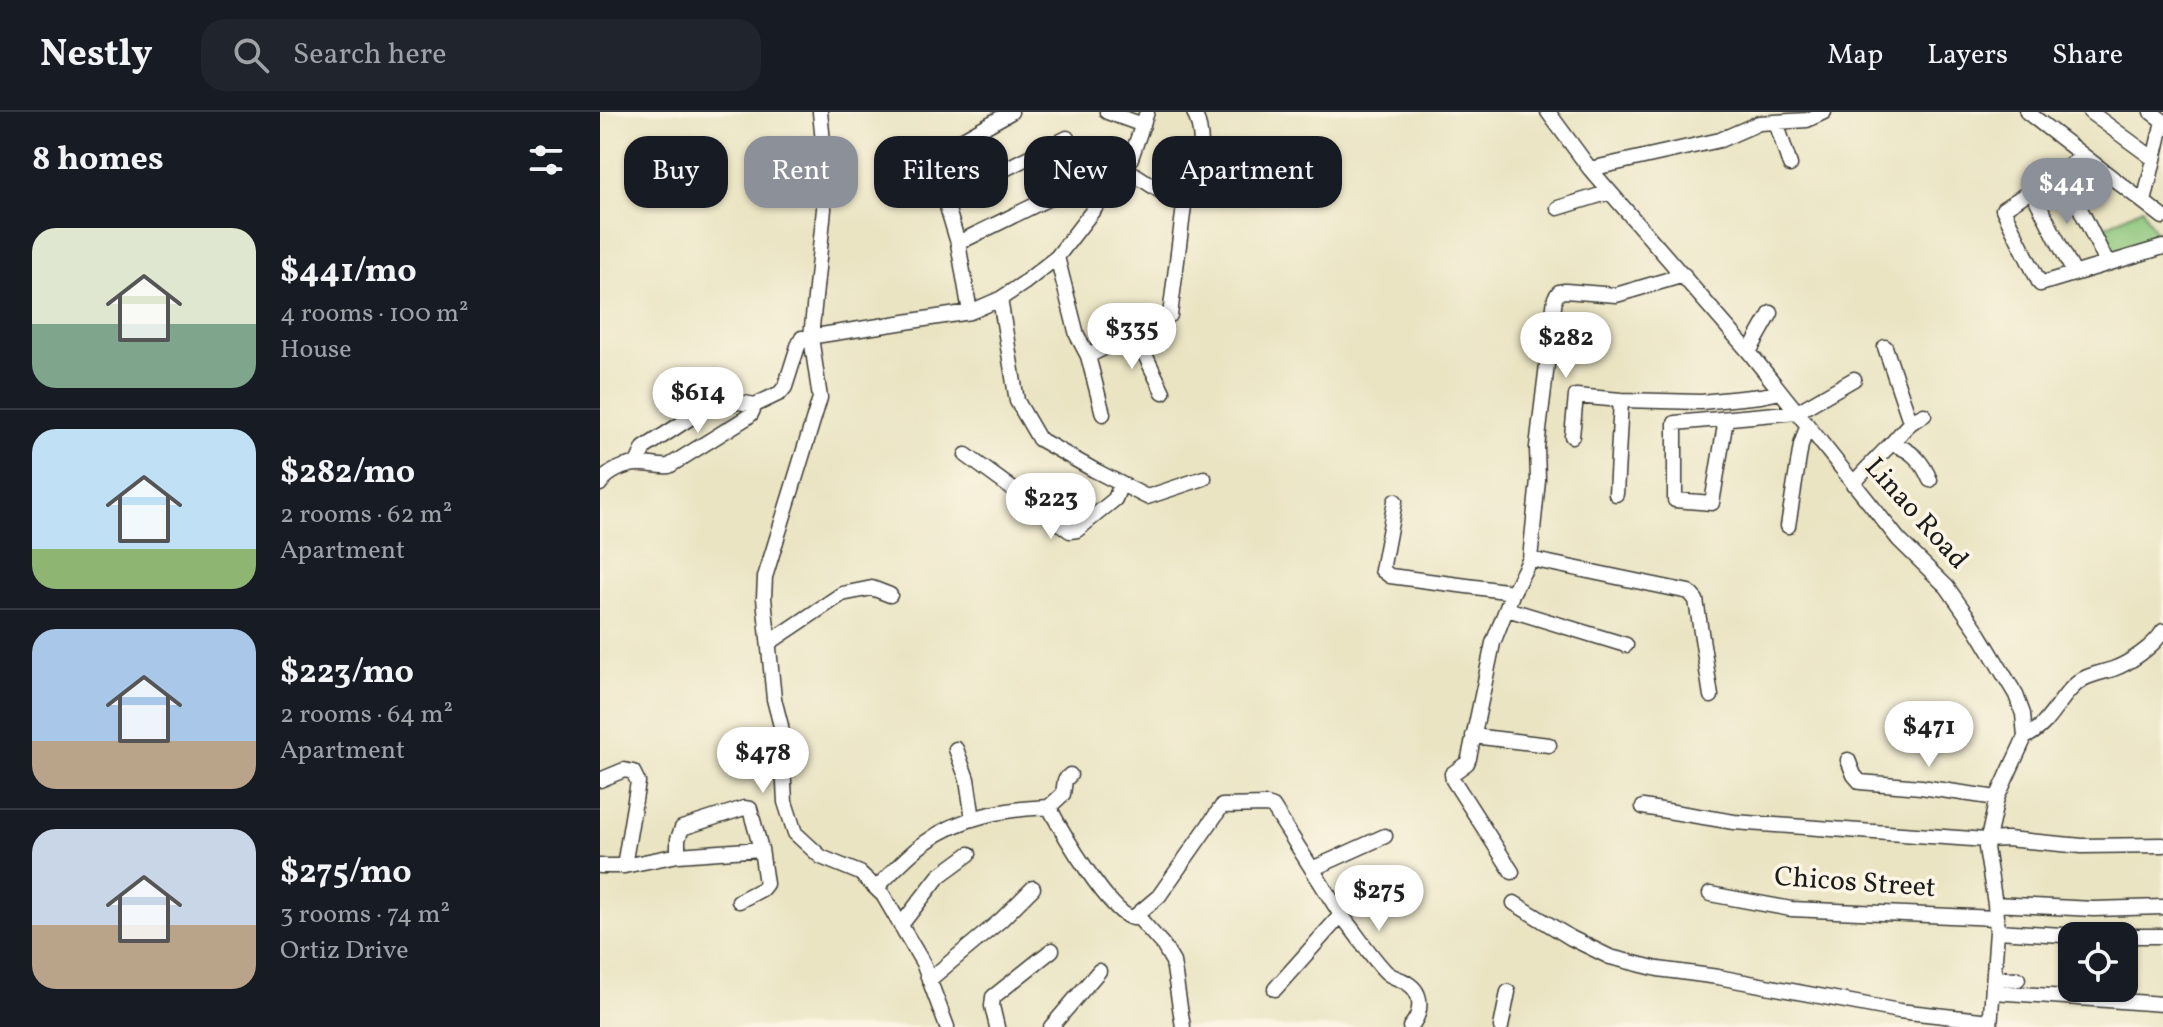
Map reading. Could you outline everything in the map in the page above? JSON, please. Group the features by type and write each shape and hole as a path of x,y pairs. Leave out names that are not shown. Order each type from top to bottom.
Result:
{"street":[{"path":"820,112 824,209 811,337 820,398 765,577 764,598 774,699 781,726 785,802 795,833 821,857 860,873 883,895 923,963 947,1027"},
{"path":"968,136 1011,112"},
{"path":"1107,112 1145,119 1136,143"},
{"path":"1194,112 1199,136"},
{"name":"Linao Road","path":"1548,112 1590,169 1749,352 1899,540 1947,587 2016,695 2023,714 2025,737"},
{"path":"1590,169 1720,140 1759,123 1824,112"},
{"path":"2027,112 2163,217"},
{"path":"2090,112 2154,159"},
{"path":"2144,202 2163,121 2151,112"},
{"path":"1776,122 1790,165"},
{"path":"2084,156 2003,209 2040,284 2163,247"},
{"path":"2062,172 2107,263"},
{"path":"2032,191 2074,273"},
{"path":"1558,208 1610,192"},
{"path":"948,208 958,243 970,312"},
{"path":"958,243 1029,208"},
{"path":"637,463 644,448 704,409 739,402 755,405 780,393 785,387 802,338 970,312 1000,299 1057,257 1095,208"},
{"path":"1088,356 1170,315 1184,208"},
{"path":"1057,257 1077,335 1088,356 1103,414"},
{"path":"1512,872 1453,780 1453,771 1467,763 1493,643 1530,559 1538,480 1537,447 1556,295 1565,291 1616,295 1684,275"},
{"path":"1000,299 1017,401 1039,439 1149,497 1204,478"},
{"path":"1749,352 1771,313"},
{"path":"1135,334 1163,392"},
{"path":"1885,347 1910,421"},
{"path":"1726,419 1712,503 1675,500 1675,423 1797,412 1854,379"},
{"path":"1572,436 1576,396 1701,402 1781,392"},
{"path":"1616,494 1621,400"},
{"path":"600,484 612,472 637,463 669,466 746,418 755,405"},
{"path":"1853,484 1910,421 1924,415"},
{"path":"1788,526 1801,445 1807,427"},
{"path":"1892,444 1915,454 1930,480"},
{"path":"966,455 1070,531 1077,530 1115,499 1121,484"},
{"path":"1395,501 1382,570 1384,573 1513,592"},
{"path":"1530,559 1694,595 1711,696"},
{"path":"769,643 842,594 872,588 890,595"},
{"path":"1507,609 1626,645"},
{"path":"1514,903 1571,938 1610,957 1658,969 1990,1024 1996,918 1986,840 1997,798 2025,737 2036,732 2065,696 2084,679 2130,661 2157,641 2163,631"},
{"path":"1473,736 1549,745"},
{"path":"956,749 967,779 973,819"},
{"path":"1848,760 1860,782 1997,798"},
{"path":"600,780 624,770 633,772 638,782 624,866"},
{"path":"876,888 924,843 943,831 973,819 1024,808 1049,807 1063,794 1065,780 1070,775"},
{"path":"1049,807 1101,889 1125,917 1133,918 1138,917 1159,896 1222,806 1273,807 1341,915 1387,974 1409,983 1416,992 1420,1010 1415,1025"},
{"path":"1643,807 1747,823 2082,846 2163,845"},
{"path":"678,855 682,828 744,808 752,811 766,884 739,901"},
{"path":"1312,869 1385,836"},
{"path":"600,866 624,866 678,855 761,849"},
{"path":"901,925 939,876 969,854"},
{"path":"929,980 1001,920 1033,888"},
{"name":"Chicos Street","path":"1710,894 1791,909 1996,918"},
{"path":"1996,918 2094,909 2163,907"},
{"path":"1275,989 1341,915"},
{"path":"1138,917 1163,945 1173,962 1183,1027"},
{"path":"1996,918 2058,932"},
{"path":"2138,936 2163,936"},
{"path":"997,1027 993,997 1052,950"},
{"path":"1051,1027 1099,971"},
{"path":"1994,985 2018,979"},
{"path":"1994,985 2163,1004"},
{"path":"1501,1027 1508,992"}],"green space":[{"path":"2142,208 2157,236 2114,258 2100,229"}]}
